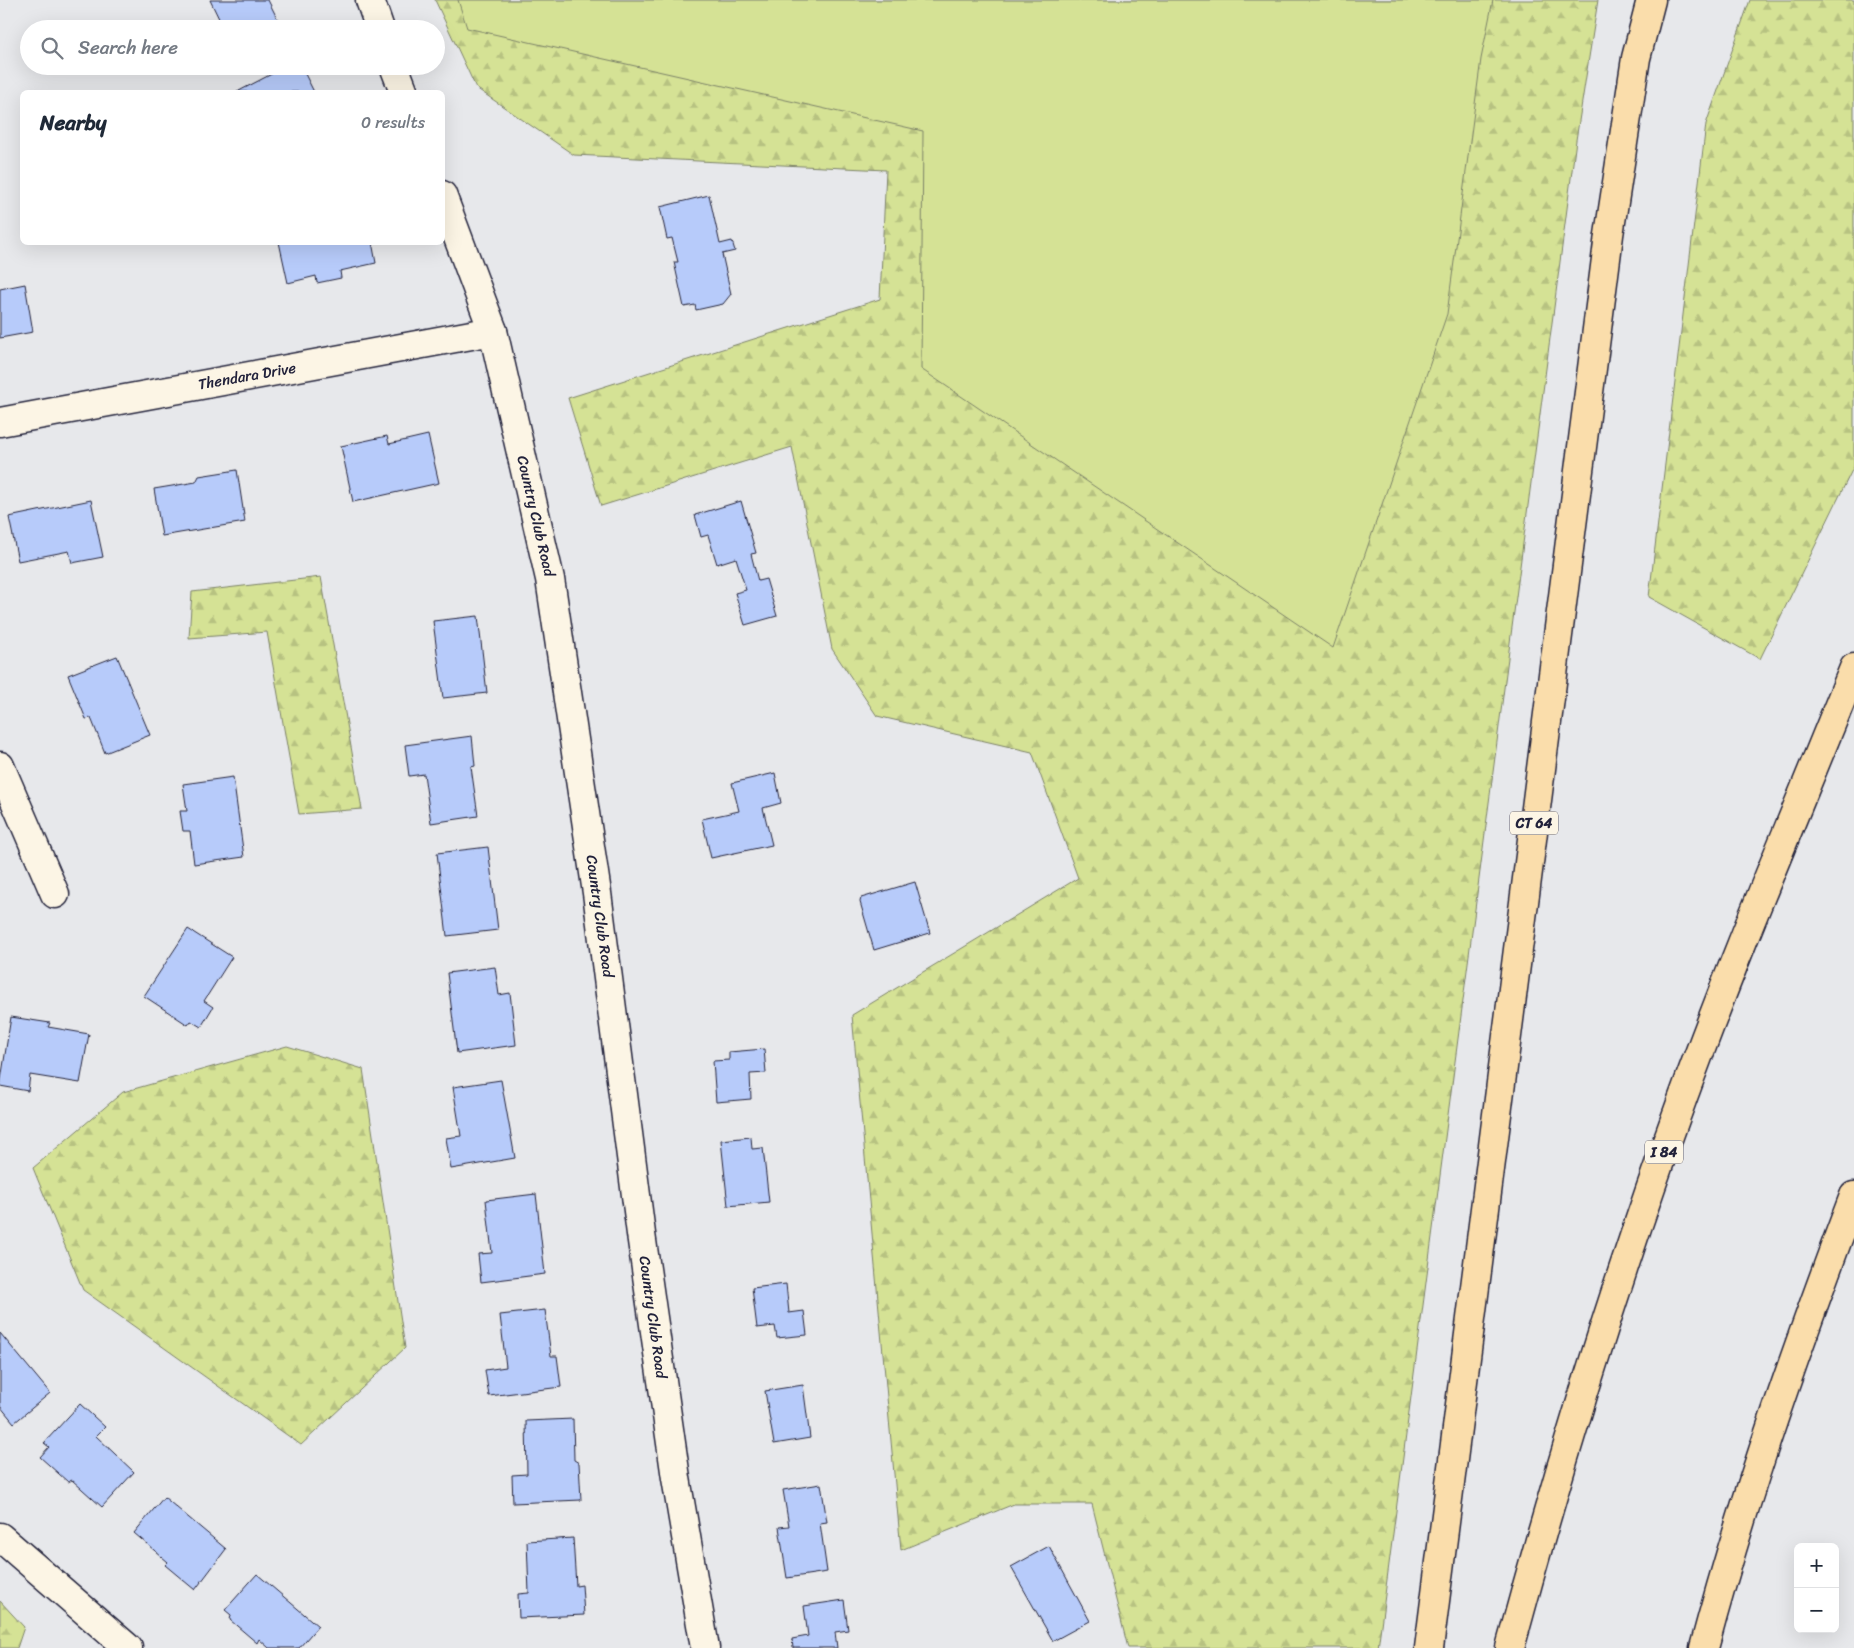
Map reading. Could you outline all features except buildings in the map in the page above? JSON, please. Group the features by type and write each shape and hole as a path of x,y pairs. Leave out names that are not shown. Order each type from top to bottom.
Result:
{"highway":[{"name":"CT 64","path":"1429,1648 1609,236 1636,58 1651,0"},
{"name":"I 84","path":"1510,1648 1578,1410 1634,1236 1682,1098 1854,668"},
{"path":"1704,1648 1757,1470 1806,1323 1854,1196"}],"street":[{"path":"370,0 377,20"},
{"path":"397,75 403,90"},
{"name":"Country Club Road","path":"445,203 494,331 550,579 597,894 641,1234 673,1458 705,1648"},
{"name":"Thendara Drive","path":"0,422 494,331"},
{"path":"0,766 54,894"},
{"path":"0,1537 128,1648"}],"green space":[{"path":"435,0 1598,0 1576,140 1378,1648 1128,1648 1092,1504 1014,1504 901,1550 852,1015 1078,878 1032,752 877,716 832,649 792,447 601,506 568,398 880,299 886,170 574,155 476,88"},
{"path":"458,0 1493,0 1481,59 1447,314 1333,648 921,369 923,131 467,28"},
{"path":"1750,0 1854,0 1854,466 1760,659 1649,597 1706,124"},
{"path":"321,577 362,809 299,814 267,632 189,638 192,592"},
{"path":"287,1046 363,1069 405,1348 301,1445 83,1290 33,1168 123,1092"},
{"path":"0,1601 24,1627 17,1648 0,1648"}]}
